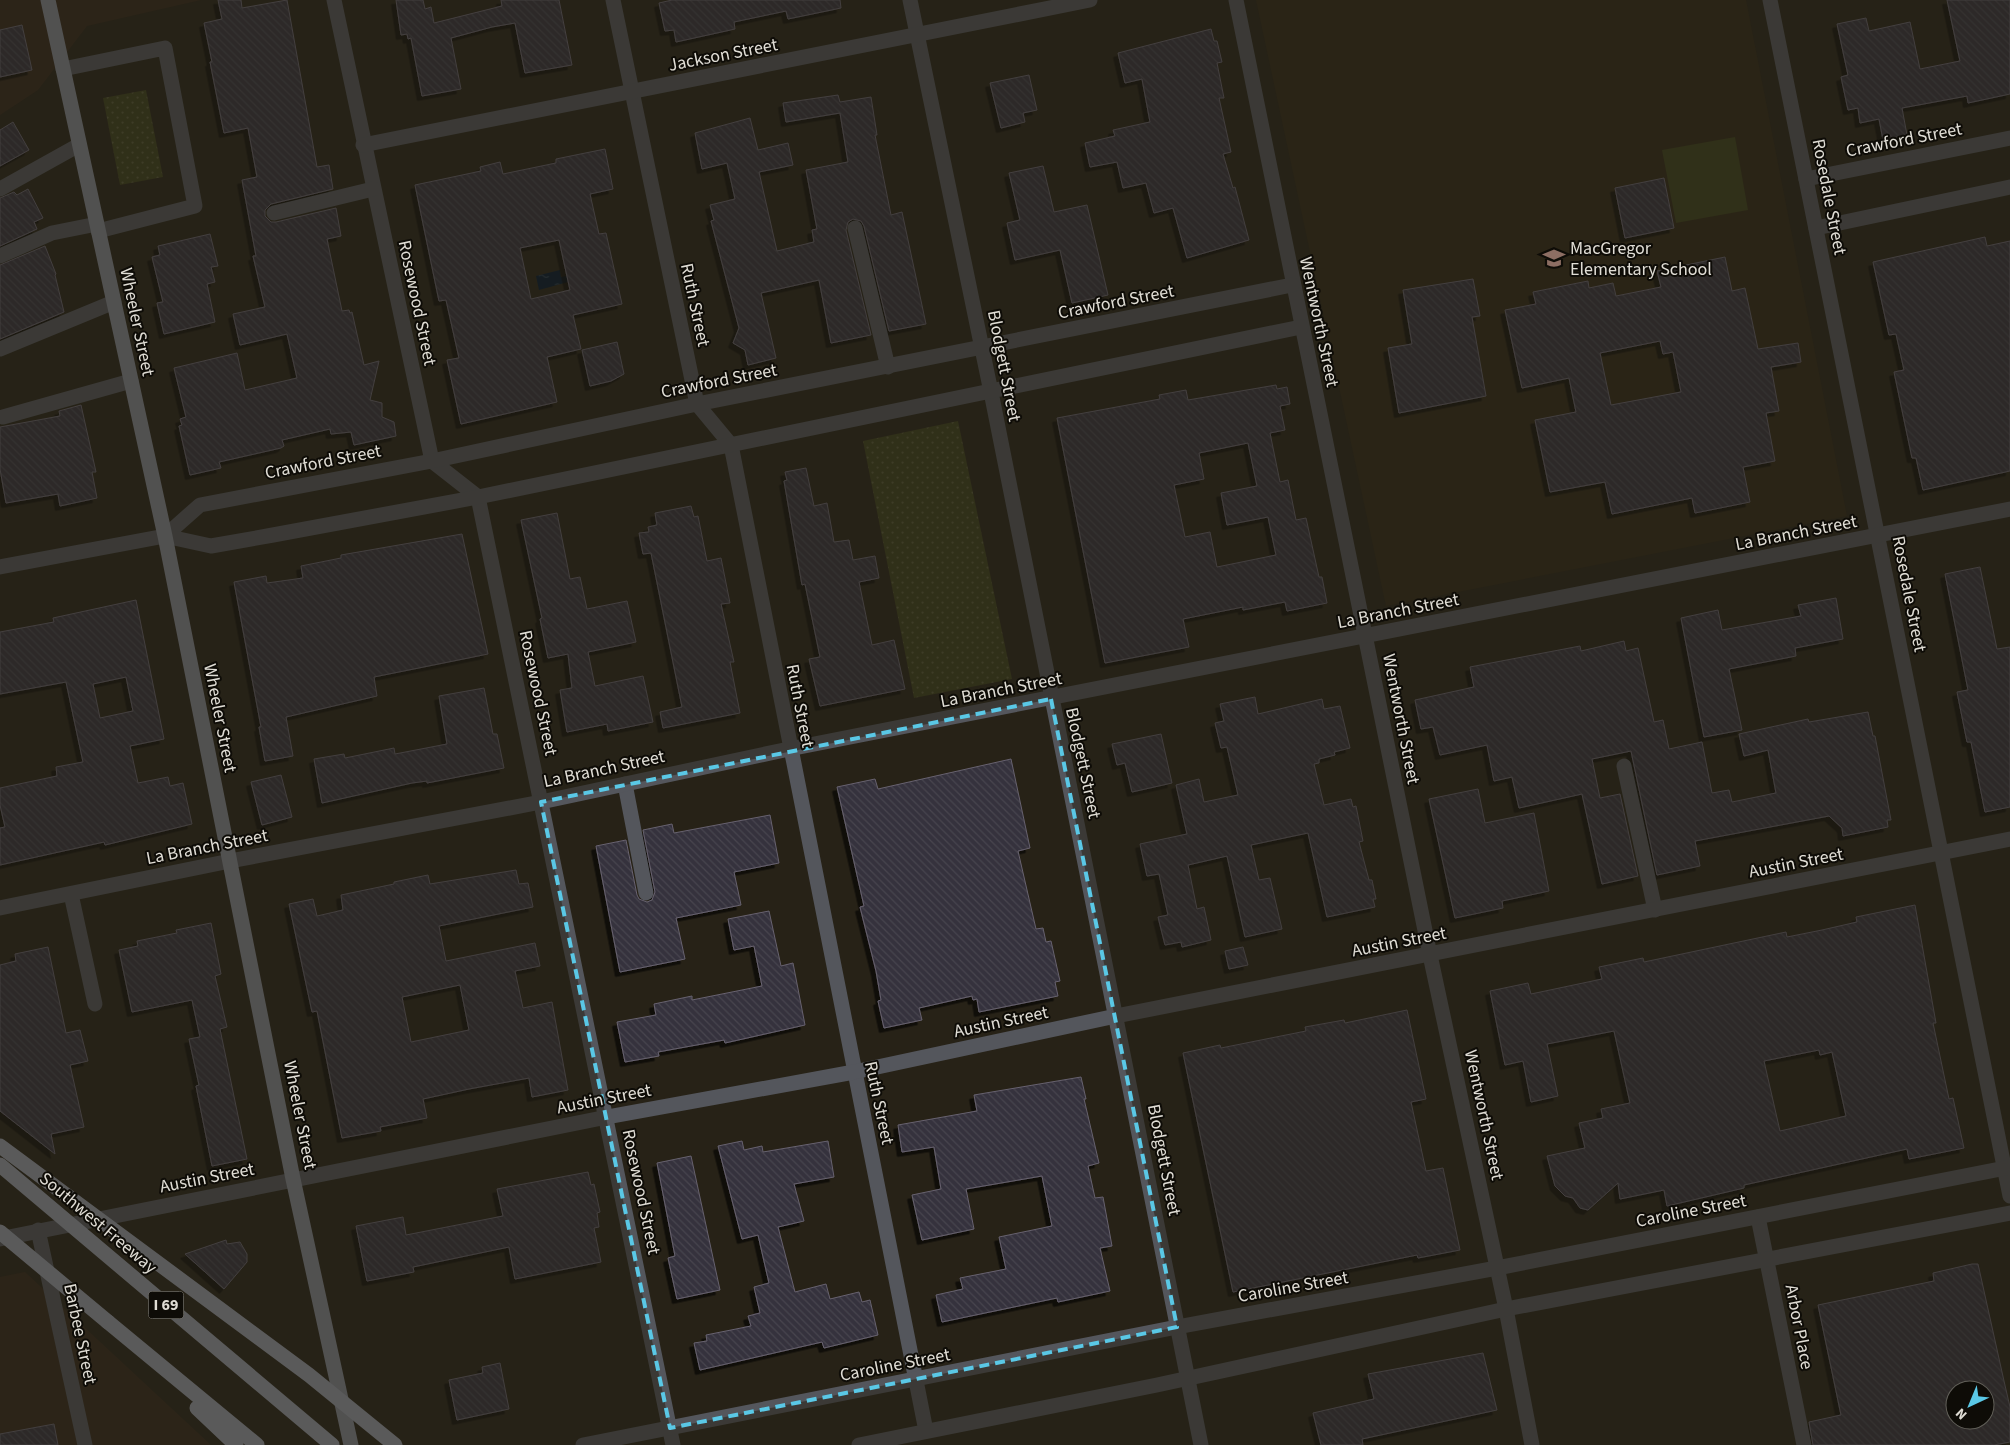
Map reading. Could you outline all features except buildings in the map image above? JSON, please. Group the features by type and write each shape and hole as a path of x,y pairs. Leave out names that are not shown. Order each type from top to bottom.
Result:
{"highway":[{"path":"0,1146 309,1375 395,1445"},
{"name":"Southwest Freeway","path":"0,1165 332,1445"},
{"path":"0,1232 257,1445"},
{"path":"108,1322 236,1445"}],"main road":[{"name":"Wheeler Street","path":"48,0 165,536 293,1180 351,1445"}],"street":[{"name":"Rosewood Street","path":"334,0 363,145 432,461"},
{"name":"Ruth Street","path":"613,0 697,404 731,445 789,749 926,1431"},
{"name":"Blodgett Street","path":"910,0 991,392 1201,1445"},
{"name":"Jackson Street","path":"363,145 1090,0"},
{"name":"Wentworth Street","path":"1236,0 1292,285 1430,954 1506,1309 1532,1445"},
{"name":"Rosedale Street","path":"1770,0 2007,1167 2010,1196"},
{"path":"0,256 52,233 97,228 195,206 165,48 63,69"},
{"name":"Crawford Street","path":"1806,179 2010,138"},
{"path":"0,189 80,145"},
{"path":"1816,228 2010,187"},
{"path":"274,213 373,189"},
{"path":"855,228 888,367"},
{"name":"Crawford Street","path":"165,536 200,505 432,461 697,404 1292,285"},
{"path":"0,349 114,302"},
{"path":"0,567 165,536 211,546 478,497 1301,327"},
{"path":"3,417 131,381"},
{"path":"432,461 478,497"},
{"name":"Rosewood Street","path":"478,497 674,1445"},
{"name":"La Branch Street","path":"0,908 230,861 541,802 789,749 2010,510"},
{"path":"1624,766 1655,910"},
{"path":"625,784 646,893"},
{"name":"Austin Street","path":"0,1239 607,1117 854,1072 1116,1016 1942,854 2010,839"},
{"path":"71,894 95,1004"},
{"name":"Caroline Street","path":"583,1445 1177,1327 1497,1268 2007,1167"},
{"path":"859,1445 1157,1385 1188,1376 1506,1309 2010,1213"},
{"name":"Arbor Place","path":"1758,1217 1804,1445"},
{"name":"Barbee Street","path":"38,1230 85,1445"}],"highlighted area":[{"path":"1051,699 1177,1327 670,1428 541,802"}],"shaded area":[{"path":"0,0 201,0 87,26 38,90 0,115"},
{"name":"MacGregor Elementary School","path":"1256,0 1746,0 1847,516 1386,606"},
{"path":"25,1272 211,1445 0,1445 0,1277"}],"green space":[{"path":"146,90 163,177 120,185 103,98"},
{"path":"1735,137 1748,210 1676,223 1662,150"},
{"path":"958,421 1012,679 914,698 863,441"}],"water":[{"path":"560,270 561,277 567,276 568,282 539,290 536,276"}],"place":[{"name":"MacGregor Elementary School","path":"1554,258"}]}
